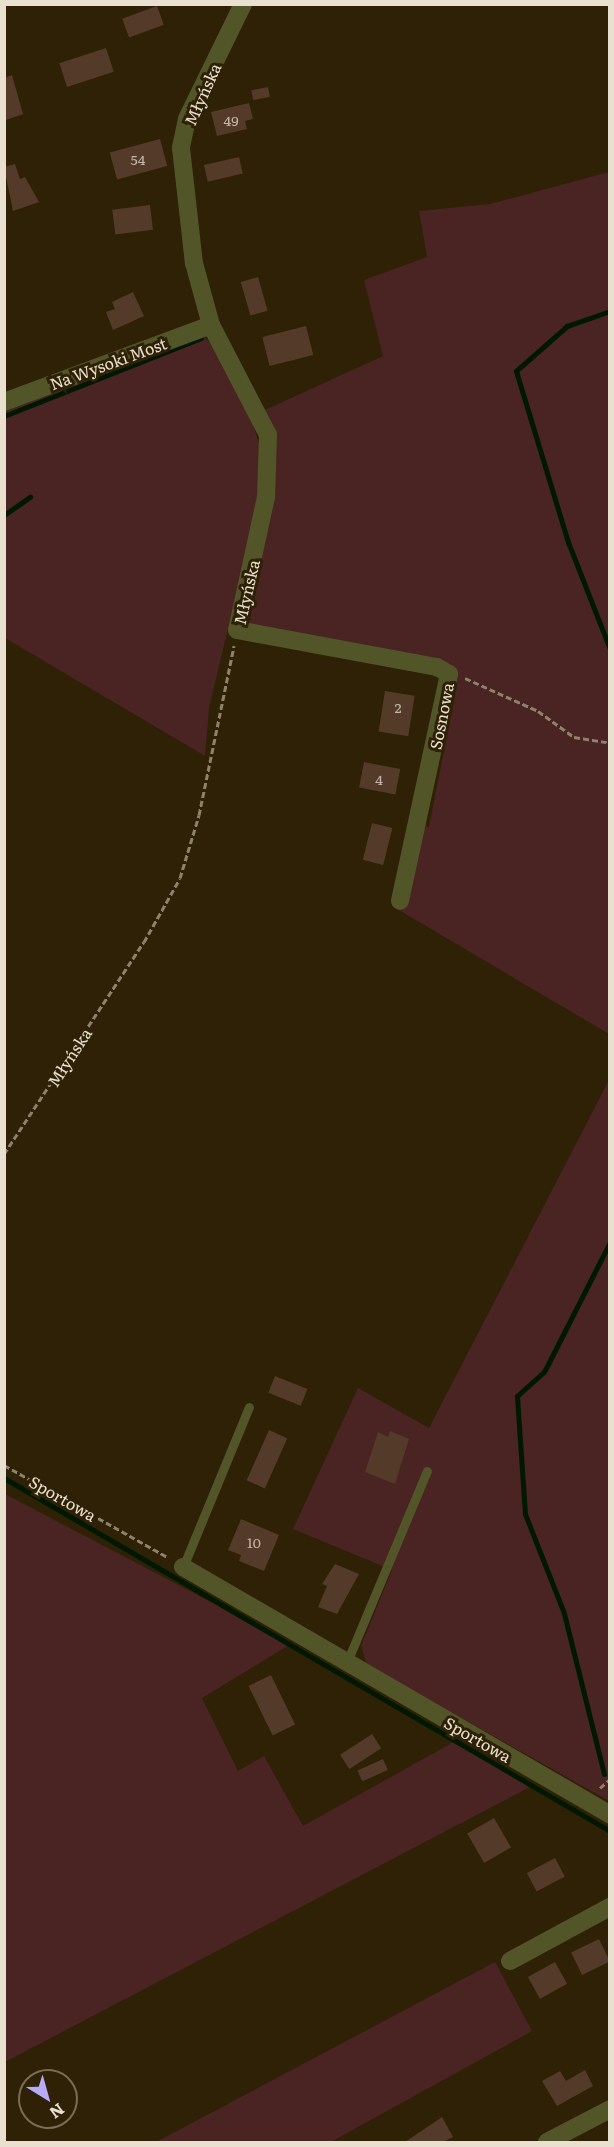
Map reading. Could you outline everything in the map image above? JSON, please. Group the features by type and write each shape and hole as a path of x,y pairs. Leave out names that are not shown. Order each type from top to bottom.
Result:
{"street":[{"name":"Młyńska","path":"237,630 266,497 268,435 211,325 194,263 181,147 187,119 243,4"},
{"name":"Na Wysoki Most","path":"4,402 211,325"},
{"name":"Sosnowa","path":"237,630 445,669 450,681 400,901"},
{"name":"Sportowa","path":"183,1567 609,1815"},
{"path":"510,1961 609,1907"},
{"path":"547,2142 609,2109"}],"lane":[{"path":"183,1567 249,1407"},
{"path":"347,1662 427,1471"}],"path":[{"name":"Młyńska","path":"4,1154 144,942 180,878 199,815 237,630"},
{"path":"445,669 538,711 574,737 609,743"},
{"name":"Sportowa","path":"4,1465 183,1567"}],"shaded area":[{"path":"609,172 609,1034 392,906 410,823 429,827 457,684 451,665 250,624 247,614 277,437 265,410 383,356 364,280 427,257 419,211 490,204"},
{"path":"200,334 212,344 245,399 262,454 255,516 209,708 205,756 5,638 5,412"},
{"path":"609,1080 609,1801 367,1665 361,1646 392,1570 293,1529 358,1388 429,1428"},
{"path":"5,1494 291,1644 202,1698 238,1771 264,1756 303,1826 457,1740 530,1787 5,2062"},
{"path":"495,1962 532,2031 331,2142 156,2142"}],"building":[{"path":"157,6 164,25 129,37 122,19"},
{"path":"106,48 114,72 67,87 59,63"},
{"path":"12,75 23,114 6,120 5,78"},
{"path":"268,87 270,97 253,100 251,90"},
{"path":"249,103 253,119 245,121 247,129 217,136 211,112"},
{"path":"160,139 167,166 117,180 110,152"},
{"path":"239,157 243,174 208,182 204,165"},
{"path":"15,164 20,179 25,177 39,202 13,211 4,167"},
{"path":"150,205 153,230 115,234 112,210"},
{"path":"258,277 268,311 250,316 241,282"},
{"path":"133,292 144,316 113,330 106,312 115,309 112,302"},
{"path":"306,326 313,355 270,366 262,337"},
{"path":"385,691 415,696 408,736 379,731"},
{"path":"364,762 400,769 395,795 359,788"},
{"path":"372,823 392,828 383,865 363,860"},
{"path":"275,1376 307,1389 301,1406 268,1393"},
{"path":"269,1430 287,1438 265,1488 247,1480"},
{"path":"390,1431 409,1439 395,1484 365,1472 378,1432 388,1437"},
{"path":"241,1519 279,1535 264,1571 239,1561 241,1555 228,1550"},
{"path":"335,1564 359,1574 337,1614 318,1607 327,1586 322,1584"},
{"path":"271,1675 295,1724 273,1735 249,1686"},
{"path":"372,1734 381,1748 349,1769 340,1755"},
{"path":"383,1759 388,1770 362,1781 357,1770"},
{"path":"494,1818 511,1847 484,1863 467,1834"},
{"path":"555,1858 565,1877 537,1892 527,1873"},
{"path":"599,1939 610,1961 582,1975 571,1953"},
{"path":"555,1962 567,1984 540,1999 528,1977"},
{"path":"585,2070 593,2086 557,2106 542,2081 560,2071 566,2081"},
{"path":"442,2117 453,2137 443,2142 405,2142"}],"waterway":[{"path":"610,311 567,326 516,371 568,542 610,649"},
{"path":"4,416 201,338"},
{"path":"4,515 30,497"},
{"path":"604,1774 564,1613 525,1514 517,1396 544,1372 610,1242"},
{"path":"4,1478 610,1831"}]}
